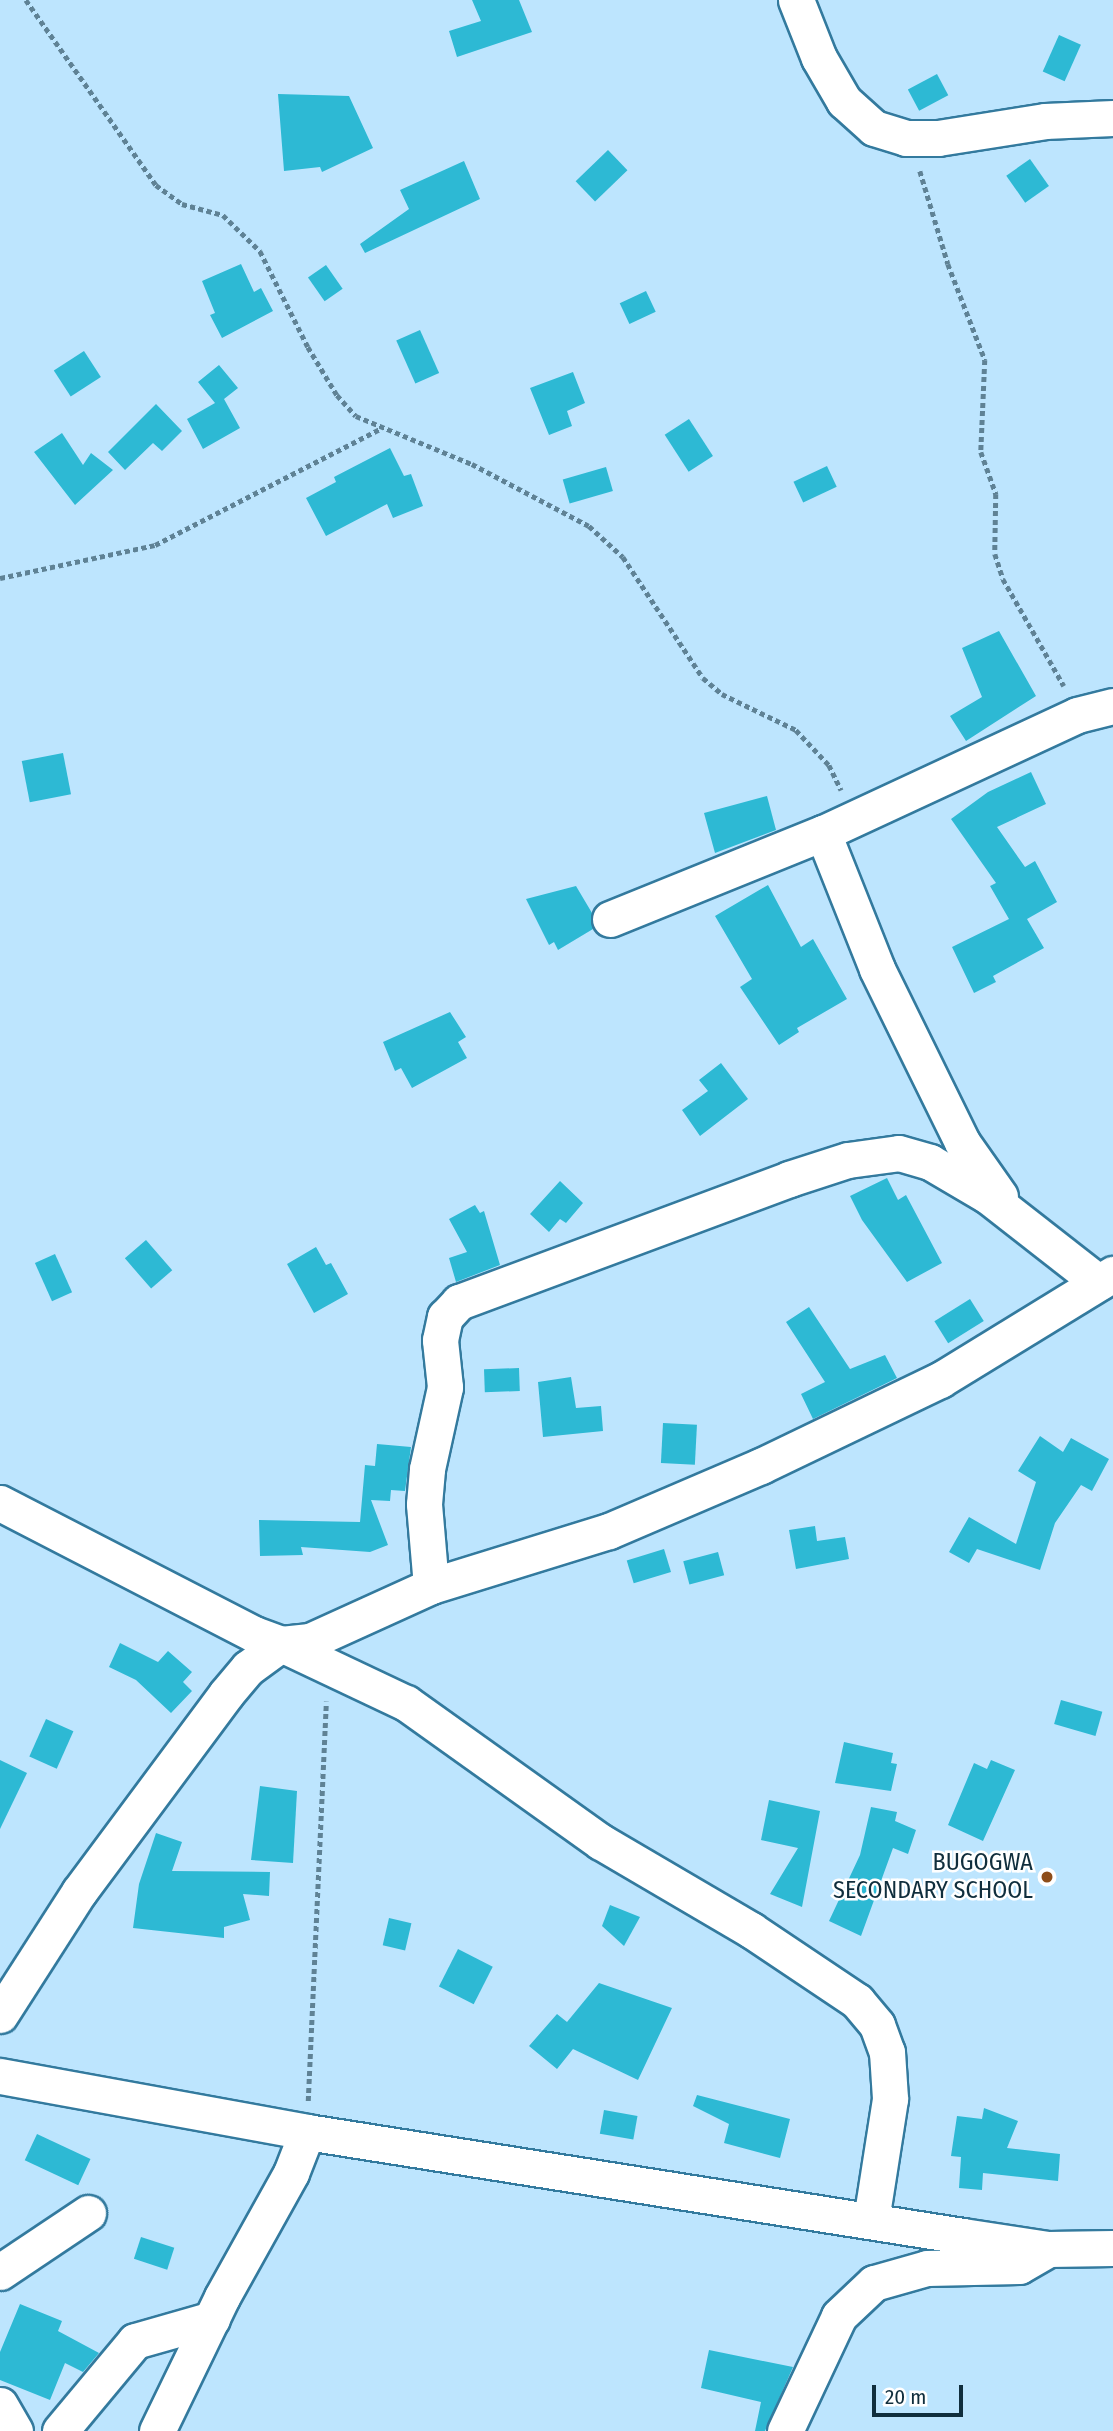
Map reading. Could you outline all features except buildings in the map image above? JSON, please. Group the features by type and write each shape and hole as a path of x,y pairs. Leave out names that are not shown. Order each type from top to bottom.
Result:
{"street":[{"path":"796,0 819,58 844,101 874,128 906,138 938,138 1045,121 1113,118"},
{"path":"610,919 823,833 1077,715 1113,706"},
{"path":"823,833 877,969 962,1142 1020,1221"},
{"path":"0,2015 79,1892 226,1694 248,1668 281,1644 334,1632 431,1586 609,1531 761,1466 940,1380 1105,1278 930,1162 899,1153 881,1153 722,1202 451,1307 440,1340 444,1387 424,1504 431,1586"},
{"path":"0,1503 281,1644 406,1703 601,1842 763,1937 857,2001 877,2025 887,2052 890,2099 871,2220"},
{"path":"0,2076 307,2132 1048,2249 1113,2248"},
{"path":"157,2431 212,2319 291,2173 307,2132"},
{"path":"0,2272 88,2213"},
{"path":"785,2431 839,2316 874,2283 928,2268 1019,2266 1048,2249"},
{"path":"60,2431 135,2341 212,2319"},
{"path":"0,2405 15,2431"}],"path":[{"path":"26,0 156,185 182,204 223,215 240,226 260,251 337,396 356,416 381,429 471,464 589,526 623,557 702,678 748,708 796,730 830,765 855,819"},
{"path":"906,138 925,181 948,264 985,360 981,452 996,494 995,554 1077,715"},
{"path":"0,578 155,545 381,429"},
{"path":"307,2132 326,1665"}],"place":[{"name":"BUGOGWA SECONDARY SCHOOL","path":"1047,1877"}]}
